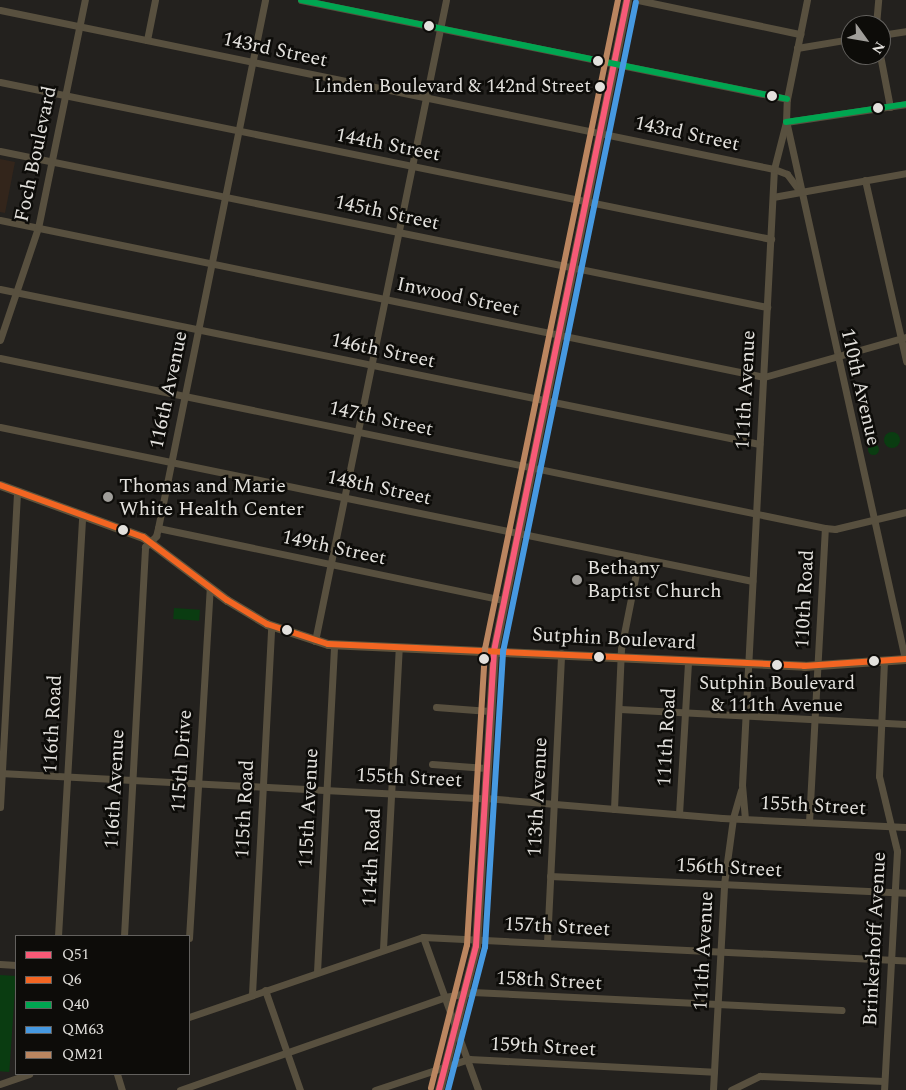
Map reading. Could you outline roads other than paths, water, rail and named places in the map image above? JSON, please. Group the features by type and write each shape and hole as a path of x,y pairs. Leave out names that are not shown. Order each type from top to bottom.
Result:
{"main road":[{"path":"438,1090 477,939 494,651 626,0"},
{"name":"Sutphin Boulevard","path":"0,485 82,514 150,541 210,587 271,626 315,641 334,645 561,653 688,661 817,666 905,659"}],"street":[{"name":"Foch Boulevard","path":"0,340 38,228 84,0"},
{"path":"147,40 155,0"},
{"name":"116th Avenue","path":"124,935 145,547 158,528 265,0"},
{"path":"301,0 786,99"},
{"path":"315,641 446,0"},
{"path":"638,0 800,34"},
{"name":"111th Avenue","path":"745,819 742,785 774,169 786,122 786,99 807,0"},
{"path":"877,15 878,0"},
{"name":"143rd Street","path":"0,10 774,169 787,174 800,191"},
{"path":"891,33 906,31"},
{"path":"798,48 841,41"},
{"path":"882,65 890,106"},
{"name":"144th Street","path":"0,82 771,239"},
{"path":"786,122 906,104"},
{"name":"110th Avenue","path":"786,122 836,357 905,659"},
{"name":"145th Street","path":"0,151 767,308"},
{"path":"773,197 906,173"},
{"path":"865,180 903,338 906,361"},
{"name":"Inwood Street","path":"0,220 764,377 903,338"},
{"name":"146th Street","path":"0,289 759,444"},
{"name":"147th Street","path":"0,358 756,512 826,528"},
{"name":"148th Street","path":"0,427 752,581"},
{"path":"0,807 18,491"},
{"path":"826,528 835,529 906,512"},
{"name":"116th Road","path":"58,935 82,514"},
{"name":"149th Street","path":"158,528 504,600"},
{"name":"110th Road","path":"809,822 826,528"},
{"path":"614,809 621,656 639,558"},
{"name":"115th Drive","path":"189,935 210,587"},
{"name":"115th Road","path":"252,994 271,626"},
{"name":"115th Avenue","path":"317,972 334,645"},
{"name":"114th Road","path":"383,949 399,647"},
{"name":"113th Avenue","path":"547,943 561,653"},
{"name":"111th Road","path":"679,814 688,661"},
{"path":"881,723 884,661"},
{"path":"436,707 489,711"},
{"path":"620,708 906,724"},
{"name":"Brinkerhoff Avenue","path":"881,723 881,792 897,851 884,1090"},
{"path":"432,764 486,768"},
{"name":"155th Street","path":"1,773 485,798 745,819 906,827"},
{"name":"111th Avenue","path":"713,1090 724,884 733,818 742,785"},
{"name":"156th Street","path":"550,876 906,894"},
{"path":"423,937 469,1059 478,1090"},
{"name":"157th Street","path":"190,1017 383,949 423,937 906,961"},
{"path":"0,964 15,965"},
{"path":"264,990 300,1090"},
{"name":"158th Street","path":"180,1090 445,997 463,994 842,1010"},
{"name":"159th Street","path":"375,1090 445,1065 469,1059 714,1072"},
{"path":"0,1084 26,1075"},
{"path":"117,1075 122,1090"},
{"path":"731,1090 760,1076 884,1081"}],"place":[{"name":"Linden Boulevard & 142nd Street","path":"600,87"},
{"name":"Thomas and Marie White Health Center","path":"108,497"},
{"name":"Bethany Baptist Church","path":"577,580"},
{"name":"Sutphin Boulevard & 111th Avenue","path":"777,665"}]}
